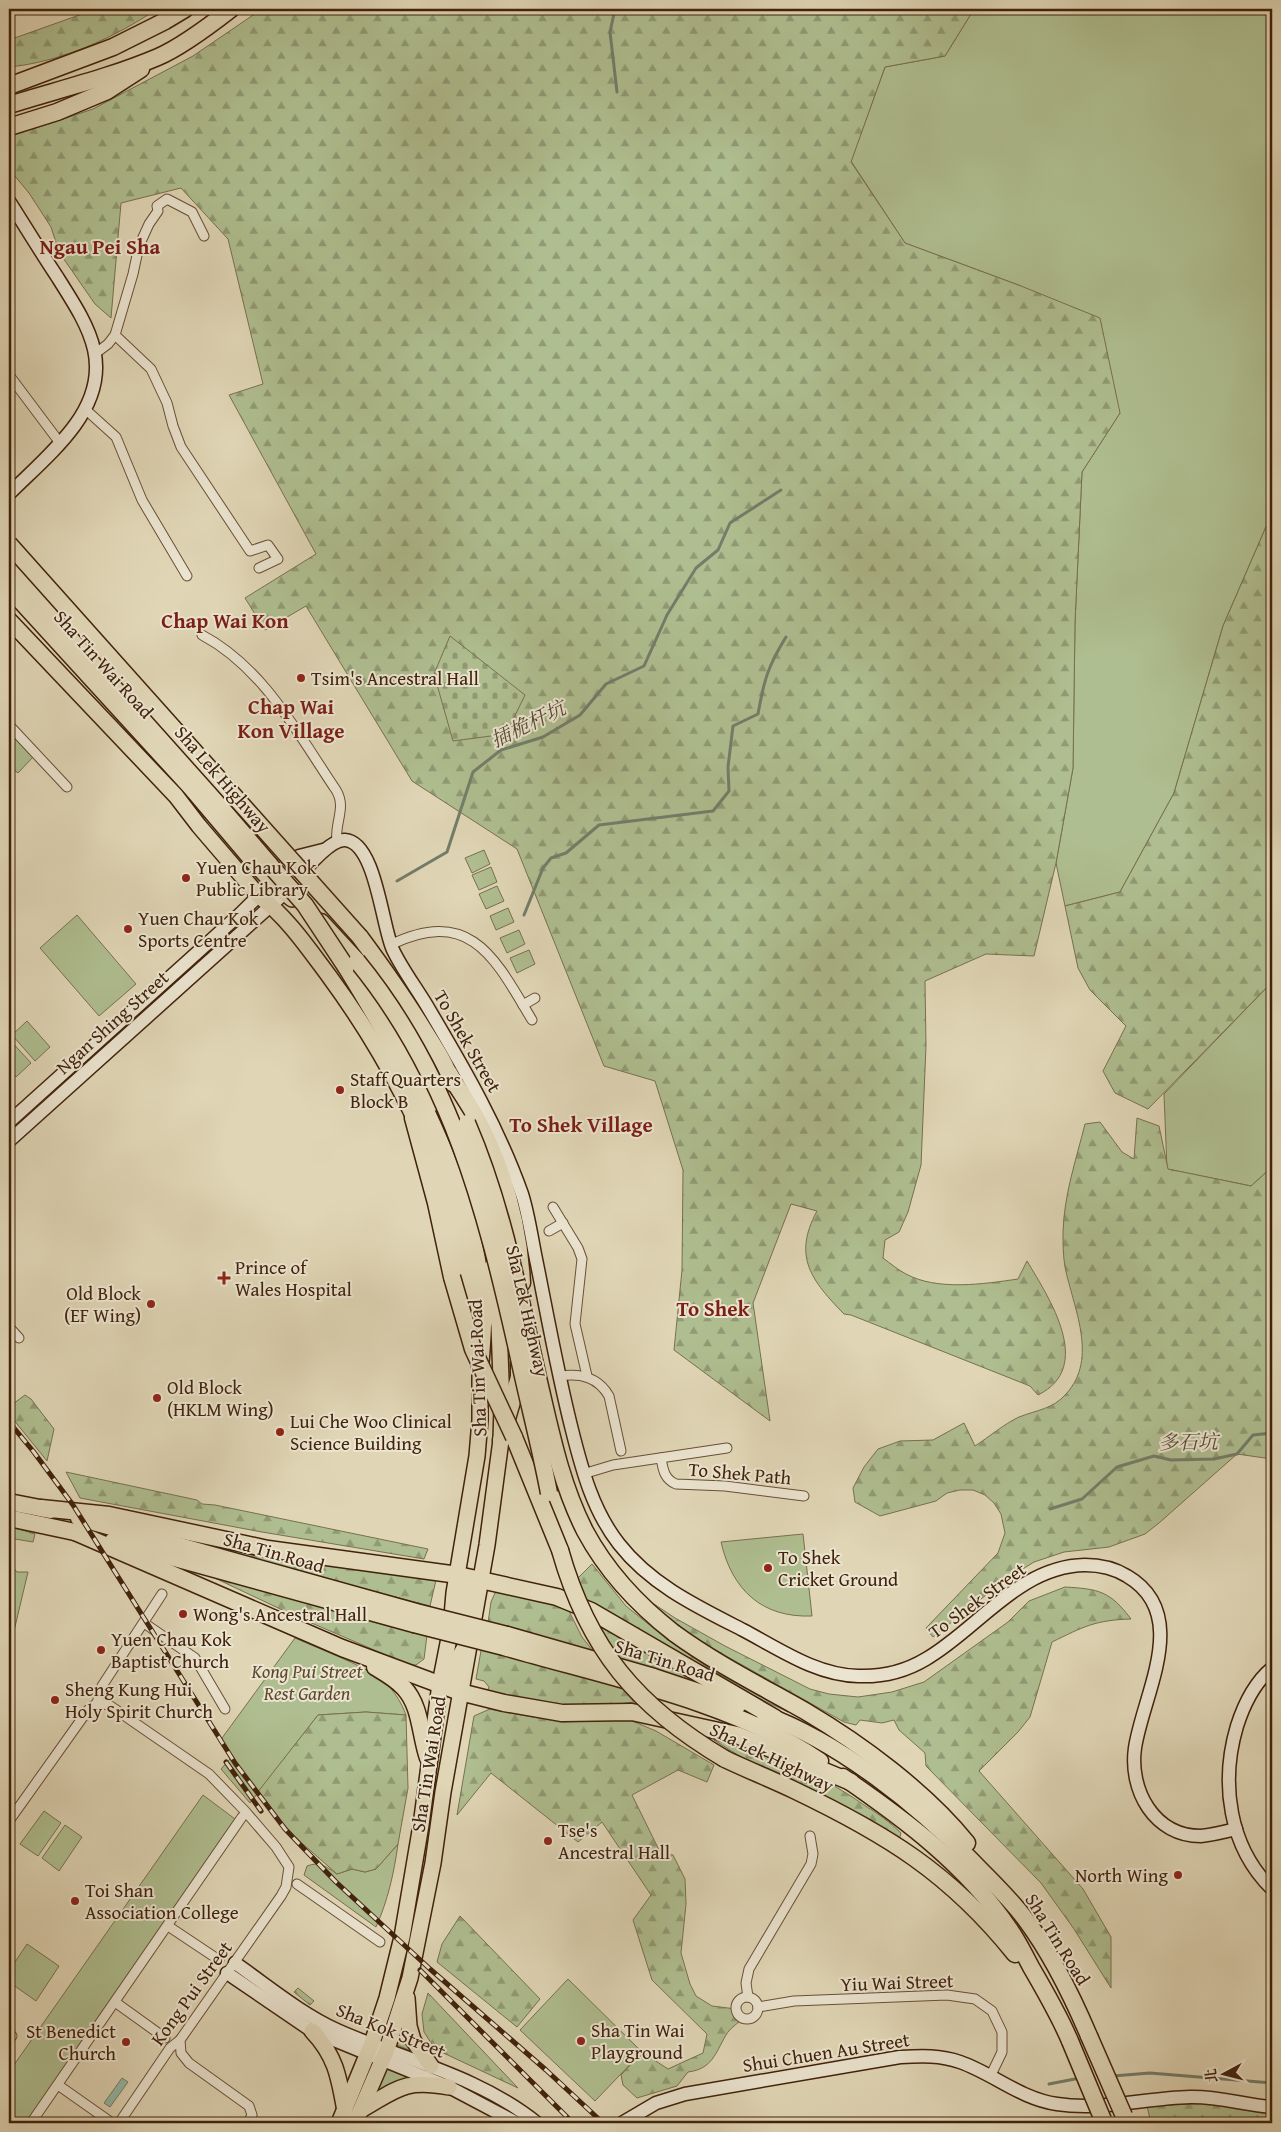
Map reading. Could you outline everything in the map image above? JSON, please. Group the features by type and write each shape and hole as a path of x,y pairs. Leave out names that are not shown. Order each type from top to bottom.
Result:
{"highway":[{"path":"9,86 26,78 113,47 185,9"},
{"path":"9,127 57,112 107,91 218,20 231,9"},
{"path":"9,105 83,83 159,57"},
{"path":"9,78 26,78"},
{"name":"Sha Lek Highway","path":"9,544 360,937 412,1009 449,1073 482,1162 498,1213 559,1464 570,1497 592,1542 610,1569 629,1593 674,1633 713,1660 823,1723 883,1764 951,1824 1003,1891"},
{"name":"Sha Lek Highway","path":"9,568 172,750 305,905 357,961 385,997 425,1064 455,1128 480,1198 500,1276 566,1572 584,1617 618,1670 643,1700 670,1723 725,1759 792,1789 854,1820 924,1864 978,1911 1044,1990"},
{"path":"305,905 385,1032 428,1118 450,1170 468,1228 481,1290 483,1305 480,1368"},
{"path":"449,1073 477,1118 495,1158 512,1212 521,1272 522,1308 519,1377 501,1440"},
{"path":"413,1118 438,1212 452,1277 473,1349 518,1445 560,1550"},
{"name":"Sha Tin Road","path":"9,1502 41,1508 415,1618"},
{"path":"41,1508 104,1514 268,1549 458,1574 533,1590 571,1602 759,1707 775,1718"},
{"name":"Sha Tin Road","path":"9,1518 75,1532 654,1677 775,1718 847,1758 907,1801 1003,1891 1046,1950 1089,2036 1125,2120"},
{"path":"75,1532 142,1563 359,1655 460,1692 504,1703 562,1712 632,1712 737,1735 851,1782"},
{"path":"450,1628 463,1616 470,1586 481,1580"},
{"name":"Sha Tin Road","path":"506,1641 740,1718 802,1748 897,1814 959,1869 1009,1927 1070,2041 1103,2122"},
{"path":"440,1684 451,1681 469,1642"},
{"path":"359,1655 403,1687 411,1698 416,1708 422,1742 428,1758"}],"main road":[{"name":"Sha Tin Wai Road","path":"9,589 183,779 272,882 286,892 357,976 385,1015 430,1093 458,1154 481,1226 494,1286 501,1348 501,1440 481,1580 460,1692 422,1922 406,1992 377,2051 350,2117"},
{"name":"Sha Tin Wai Road","path":"9,620 176,796 199,826 315,957 352,1007 371,1037 434,1161 456,1229 468,1289 480,1368 479,1440 428,1758 421,1825 402,1937 387,1998 377,2051"},
{"path":"406,1992 408,2026 413,2040 430,2066"},
{"path":"312,2031 322,2042 336,2068 350,2117 380,2097 400,2088 421,2084 448,2087"}],"street":[{"path":"96,353 115,336 139,246 149,224 158,211 157,206 167,199 192,212 204,236"},
{"path":"9,201 81,314 90,333 96,353 95,380 85,409 60,443 9,494"},
{"path":"115,336 152,369 167,403 172,426 181,447 250,551 268,545 278,558 260,568"},
{"path":"9,375 60,443"},
{"path":"85,409 116,437 142,500 187,576"},
{"path":"202,635 232,654 258,678 336,790 341,804 336,826 337,842 324,850 286,892"},
{"path":"9,725 67,787"},
{"name":"To Shek Street","path":"337,842 346,840 354,843 367,857 390,945 428,1006 493,1122 509,1159 524,1201 560,1376 584,1474 604,1522 618,1543 643,1569 679,1596 798,1659 830,1672 860,1676 894,1673 926,1659 1021,1587 1056,1569 1091,1566 1103,1567 1123,1573 1145,1590 1157,1612 1160,1630 1159,1658 1138,1733 1134,1758 1137,1784 1150,1813 1167,1827 1200,1836 1236,1829"},
{"path":"272,882 299,856 324,850"},
{"name":"Ngan Shing Street","path":"9,1140 265,901 272,882"},
{"name":"Ngan Shing Street","path":"9,1122 265,901 286,892"},
{"path":"390,945 426,932 445,931 464,936 482,947 494,958 532,1020"},
{"path":"523,1005 535,998"},
{"path":"553,1207 580,1251 582,1259 575,1324 587,1376"},
{"path":"549,1231 563,1222"},
{"path":"9,1327 19,1338"},
{"path":"560,1376 573,1374 587,1376 599,1383 609,1396 621,1451"},
{"path":"584,1474 613,1465 727,1448"},
{"name":"To Shek Path","path":"661,1458 666,1476 669,1481 676,1484 733,1486 804,1496"},
{"path":"9,1821 88,1710 97,1703 102,1686 162,1594"},
{"path":"144,1623 195,1658 225,1709"},
{"path":"1272,1668 1263,1676 1248,1699 1239,1720 1233,1743 1229,1779 1231,1808 1236,1829 1249,1859 1272,1889"},
{"name":"Kong Pui Street","path":"97,1703 110,1705 209,1774 245,1811 285,1859 289,1867 286,1887 231,1968 180,2040 170,2048 119,2123"},
{"path":"31,2123 242,1817"},
{"name":"Yiu Wai Street","path":"810,1836 813,1854 811,1864 749,1969 746,1983 748,1997 738,2002 736,2009 739,2014 744,2018 750,2018 756,2014 758,2008 794,2001 953,1995 975,1999 992,2011 1002,2032 1002,2052 990,2077"},
{"path":"298,1884 380,1942"},
{"path":"168,1926 219,1960"},
{"name":"Sha Kok Street","path":"231,1968 312,2031 430,2066 485,2090 520,2110 538,2123"},
{"name":"Sha Kok Street","path":"231,1968 308,2015 517,2123"},
{"path":"748,1997 754,1999 758,2008"},
{"path":"115,2002 165,2038"},
{"path":"180,2040 181,2053 189,2064 250,2106 252,2116 248,2123"},
{"name":"Shui Chuen Au Street","path":"624,2123 656,2103 685,2094 900,2057 932,2056 951,2059 969,2066 1024,2095 1058,2105 1081,2106 1199,2097 1272,2107"},
{"path":"58,2085 112,2123"}],"green space":[{"path":"90,9 157,9 123,30 86,47 48,60 9,67 9,40 85,13"},
{"path":"262,9 974,9 945,56 885,67 851,162 905,243 1021,286 1100,318 1120,413 1082,472 1075,622 1073,768 1056,863 1034,956 986,954 925,981 926,1046 921,1165 908,1212 899,1232 885,1240 883,1258 903,1272 918,1279 932,1283 961,1285 1018,1279 1027,1261 1055,1312 1062,1331 1065,1350 1063,1367 1055,1383 1038,1395 1030,1386 851,1315 844,1314 823,1290 809,1267 806,1255 806,1242 817,1211 791,1204 753,1303 770,1421 674,1350 682,1270 683,1170 655,1081 604,1066 517,849 412,781 306,606 265,630 245,598 316,554 229,395 263,384 228,239 181,188 121,203 111,318 95,304 59,252 51,227 29,193 9,169 9,137 93,109 193,56"},
{"path":"974,9 1272,9 1272,513 1223,626 1174,793 1120,892 1065,906 1056,863 1073,768 1075,622 1082,472 1120,413 1021,286 905,243 851,161 885,67 945,56"},
{"path":"1272,513 1272,982 1148,1109 1115,1093 1103,1071 1126,1026 1090,990 1078,968 1065,906 1120,892 1174,793 1223,626"},
{"path":"450,636 525,695 506,734 453,741 434,674"},
{"path":"9,732 33,757 18,773 9,766"},
{"path":"484,850 490,864 472,873 465,858"},
{"path":"491,867 497,882 479,890 472,875"},
{"path":"497,886 504,901 486,909 479,894"},
{"path":"508,908 514,922 496,930 490,916"},
{"path":"77,915 136,984 99,1016 40,948"},
{"path":"519,930 525,944 507,953 500,938"},
{"path":"529,950 535,964 517,973 510,958"},
{"path":"1272,982 1272,1167 1251,1186 1167,1169 1164,1094"},
{"path":"27,1021 50,1047 35,1061 12,1035"},
{"path":"9,1039 31,1063 16,1077 9,1069"},
{"path":"1137,1118 1159,1126 1168,1169 1251,1186 1272,1167 1272,1459 1237,1454 1145,1534 1109,1547 1064,1552 1034,1562 1005,1580 933,1637 926,1628 998,1553 1005,1533 1001,1514 994,1503 985,1495 973,1490 960,1490 947,1493 936,1501 880,1516 855,1502 853,1488 864,1467 878,1449 900,1441 933,1440 964,1423 975,1446 1013,1420 1044,1409 1056,1403 1066,1394 1076,1380 1081,1365 1082,1349 1078,1315 1065,1267 1063,1250 1064,1218 1074,1164 1085,1124 1100,1122 1122,1152 1134,1159"},
{"path":"25,1395 31,1399 54,1429 47,1461 9,1414 9,1407"},
{"path":"66,1472 197,1500 202,1504 215,1505 428,1549 424,1559 262,1532 80,1498"},
{"path":"9,1526 35,1534 33,1542 9,1538"},
{"name":"To Shek Cricket Ground","path":"803,1534 812,1616 778,1612 752,1598 741,1587 733,1574 721,1542"},
{"path":"185,1542 195,1542 271,1556 427,1577 436,1580 430,1606"},
{"path":"9,1563 17,1572 28,1572 9,1652"},
{"path":"592,1564 626,1606 668,1640 710,1669 788,1712 707,1674 586,1604 577,1579"},
{"path":"202,1572 427,1635 424,1659 416,1665 409,1665 293,1615"},
{"path":"1065,1587 1103,1593 1117,1602 1131,1619 1090,1625 1052,1642 1030,1717 1018,1732 979,1771 1083,1889 1111,1937 1111,1988 1074,1929 1041,1883 926,1766 925,1753 899,1730 894,1720 882,1723 860,1720 856,1725 844,1722 678,1629 648,1600 675,1618 725,1646 810,1689 829,1694 858,1697 892,1692 924,1682 1008,1622 1029,1601"},
{"path":"501,1591 566,1605 582,1637 593,1651 488,1623 491,1602 495,1593"},
{"path":"596,1625 705,1682 703,1687 621,1663"},
{"name":"Kong Pui Street Rest Garden","path":"295,1638 370,1672 388,1685 394,1692 406,1715 366,1712 318,1715 250,1803 221,1769 230,1759 222,1738"},
{"path":"482,1645 618,1684 634,1702 596,1707 560,1708 486,1695 489,1687 484,1681 476,1679"},
{"path":"490,1709 560,1722 630,1720 656,1731 714,1765 707,1782 678,1770 632,1795 661,1854 673,1855 685,1879 686,1904 681,1953 690,1984 696,1996 712,2006 736,2009 744,2018 728,2032 712,2060 703,2068 688,2072 677,2086 637,2098 623,2085 621,2075 642,2052 668,2069 703,2053 707,2034 652,1980 633,1920 651,1895 602,1822 578,1842 491,1773 457,1815 474,1716"},
{"path":"366,1712 406,1715 408,1788 398,1844 376,1869 365,1872 352,1869 337,1874 295,1837 257,1793 318,1715"},
{"path":"714,1740 774,1758 829,1783 888,1821 901,1833 899,1840 757,1767"},
{"path":"203,1795 235,1819 26,2123 9,2123 9,2072"},
{"path":"44,1811 61,1823 38,1856 20,1844"},
{"path":"65,1825 82,1837 59,1871 42,1858"},
{"path":"398,1844 390,1886 376,1927 304,1875 307,1866 315,1864 326,1867 337,1874 352,1869 365,1872 376,1869"},
{"path":"460,1916 540,1999 517,2027 437,1962 442,1944"},
{"path":"27,1944 59,1966 36,2001 9,1982 9,1971"},
{"name":"Sha Tin Wai Playground","path":"568,1979 642,2052 595,2101 520,2030"},
{"path":"298,1988 314,2001 310,2005 294,1992"},
{"path":"428,1993 518,2088 435,2049 424,2032 422,2014"},
{"path":"404,2025 416,2053 397,2045"},
{"path":"388,2066 417,2079 373,2097"},
{"path":"1212,2103 1262,2113 1272,2113 1272,2123 1151,2123 1147,2106"}],"shaded area":[{"path":"122,2078 128,2082 110,2107 104,2103"}],"waterway":[{"path":"615,9 610,32 617,92"},
{"name":"插桅杆坑","path":"397,881 447,852 473,772 501,750 543,737 580,715 606,684 644,666 667,615 696,568 718,550 730,523 781,490"},
{"path":"524,915 543,868 551,858 566,853 599,825 713,811 729,791 728,767 733,726 758,714 768,674 775,656 786,637"},
{"name":"多石坑","path":"1050,1509 1082,1499 1117,1467 1154,1456 1171,1460 1214,1459 1237,1454 1253,1435 1272,1433"},
{"path":"1113,2076 1150,2073 1272,2083"},
{"path":"1049,2084 1080,2078"}],"railway":[{"path":"9,1422 73,1505 235,1763 285,1829 336,1882 430,1969 546,2070 603,2123"},
{"path":"226,1762 261,1811"},
{"path":"420,1970 573,2123"}],"place":[{"name":"Tsim's Ancestral Hall","path":"301,678"},
{"name":"Yuen Chau Kok Public Library","path":"186,878"},
{"name":"Yuen Chau Kok Sports Centre","path":"128,929"},
{"name":"Staff Quarters Block B","path":"340,1090"},
{"name":"Prince of Wales Hospital","path":"224,1278"},
{"name":"Old Block (EF Wing)","path":"151,1304"},
{"name":"Old Block (HKLM Wing)","path":"157,1398"},
{"name":"Lui Che Woo Clinical Science Building","path":"280,1432"},
{"name":"To Shek Cricket Ground","path":"768,1568"},
{"name":"Wong's Ancestral Hall","path":"183,1614"},
{"name":"Yuen Chau Kok Baptist Church","path":"101,1650"},
{"name":"Sheng Kung Hui Holy Spirit Church","path":"55,1700"},
{"name":"Tse's Ancestral Hall","path":"548,1841"},
{"name":"North Wing","path":"1178,1875"},
{"name":"Toi Shan Association College","path":"75,1901"},
{"name":"Sha Tin Wai Playground","path":"581,2041"},
{"name":"St Benedict Church","path":"126,2042"}],"district":[{"name":"Ngau Pei Sha","path":"100,247"},
{"name":"Chap Wai Kon","path":"225,621"},
{"name":"Chap Wai Kon Village","path":"291,719"},
{"name":"To Shek Village","path":"581,1125"},
{"name":"To Shek","path":"713,1309"}]}
